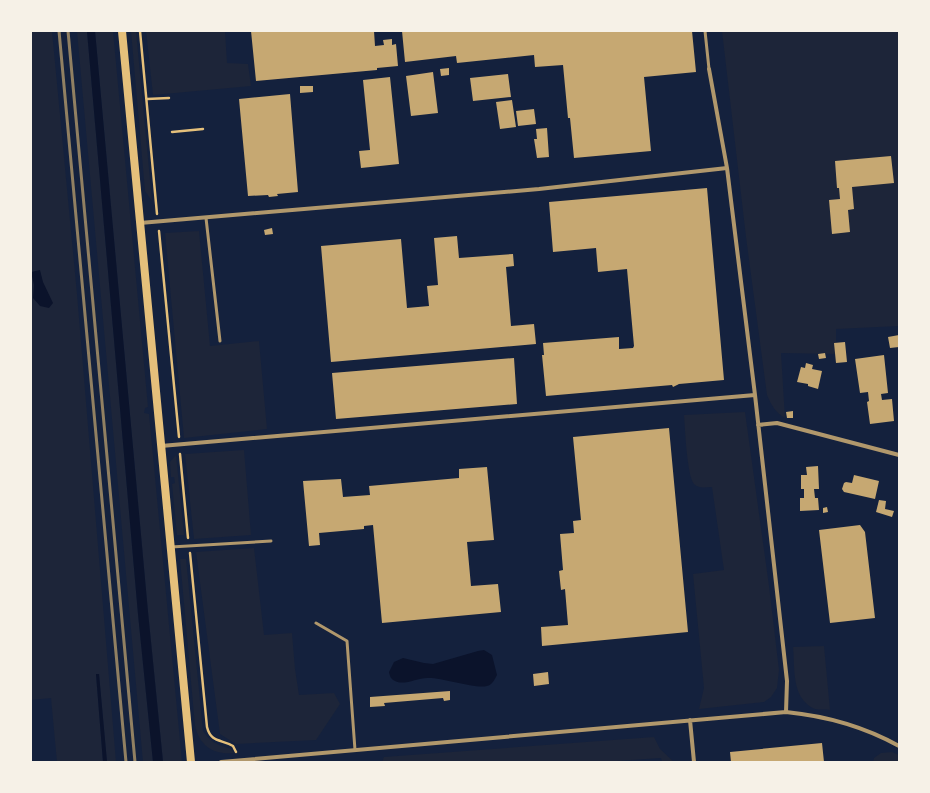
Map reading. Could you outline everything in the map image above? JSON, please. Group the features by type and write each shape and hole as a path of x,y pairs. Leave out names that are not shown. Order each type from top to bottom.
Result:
{"main road":[{"path":"122,31 191,762"}],"street":[{"path":"709,69 727,168 755,395 787,681 786,712"},
{"path":"140,223 539,189 727,168"},
{"path":"161,446 755,395"},
{"path":"758,425 777,423 899,455"},
{"path":"221,762 786,712 817,716 841,722 867,730 899,746"},
{"path":"690,720 694,762"}],"lane":[{"path":"705,31 709,69"},
{"path":"206,218 220,341"},
{"path":"171,547 271,541"},
{"path":"316,623 347,641 356,750"}],"path":[{"path":"140,31 156,204"},
{"path":"147,99 169,98"},
{"path":"172,132 203,129"},
{"path":"160,240 178,435"},
{"path":"180,452 206,726 214,739 233,746 237,753"}],"shaded area":[{"path":"31,31 52,31 77,294 116,762 107,762 99,674 96,674 103,762 57,762 51,698 31,700"},
{"path":"77,31 87,31 138,614 153,762 143,762"},
{"path":"87,31 95,31 163,762 153,762 138,614"},
{"path":"95,31 113,31 148,407 145,408 144,413 149,414 182,762 163,762"},
{"path":"131,31 136,31 152,201 145,191"},
{"path":"146,31 225,31 227,63 248,64 251,86 153,95"},
{"path":"722,31 899,31 899,326 836,329 836,354 781,353 785,418 774,408 767,395 746,237"},
{"path":"199,231 210,346 259,341 267,429 184,438 165,233"},
{"path":"40,270 43,282 53,303 49,308 40,306 33,298 34,285 31,272"},
{"path":"745,412 779,670 777,688 771,697 764,702 699,709 704,688 693,574 724,570 712,487 698,487 694,484 692,479 687,451 684,415"},
{"path":"244,450 251,535 194,539 185,454"},
{"path":"176,455 184,535 177,535 172,484 175,483 174,477 171,477 170,462"},
{"path":"254,548 264,635 292,633 299,695 334,693 340,704 316,740 236,744 220,734 196,552"},
{"path":"180,559 186,559 203,731 212,740 231,749 234,753 214,751 208,748 200,739 195,726"},
{"path":"824,646 830,710 815,709 807,704 798,691 795,673 793,647"},
{"path":"484,650 492,655 497,675 492,683 487,686 482,687 429,678 399,682 391,678 389,674 394,662 403,658 433,664"},
{"path":"96,674 99,674 107,762 103,762"},
{"path":"654,737 660,749 674,762 662,762 661,758 602,762 382,762 384,757"},
{"path":"892,752 899,755 899,762 873,762 874,758 881,753"}],"building":[{"path":"251,31 374,31 375,46 384,45 383,40 392,39 392,45 396,44 398,66 377,68 377,70 256,81"},
{"path":"402,31 692,31 696,72 644,77 651,151 574,158 570,118 568,118 563,65 535,67 534,55 457,63 456,56 405,62"},
{"path":"449,68 449,75 441,76 440,69"},
{"path":"433,72 438,113 411,116 406,76"},
{"path":"508,74 511,97 473,101 470,78"},
{"path":"390,77 399,164 361,168 359,151 370,150 363,80"},
{"path":"300,86 313,86 313,92 300,93"},
{"path":"290,94 298,192 277,194 278,196 269,197 268,195 248,196 239,99"},
{"path":"512,100 516,127 500,129 496,102"},
{"path":"534,109 536,124 518,126 516,111"},
{"path":"547,128 549,157 537,158 534,139 537,139 536,129"},
{"path":"891,156 894,183 852,187 854,209 848,210 850,232 832,234 829,200 840,199 839,188 837,188 835,161"},
{"path":"707,188 724,380 679,384 673,387 672,385 546,396 542,355 544,355 543,343 619,337 619,349 633,348 634,346 627,269 598,272 596,248 553,252 549,202"},
{"path":"272,228 273,234 265,235 264,230"},
{"path":"457,236 459,258 513,254 514,266 506,267 511,326 534,324 536,344 331,362 321,246 401,239 407,308 429,306 427,286 438,285 434,238"},
{"path":"899,335 899,347 890,348 888,337"},
{"path":"845,342 847,362 836,363 834,343"},
{"path":"825,353 826,358 819,359 818,354"},
{"path":"884,355 888,393 881,394 882,400 892,399 894,421 870,424 867,402 869,401 868,392 860,393 855,359"},
{"path":"514,358 517,404 336,419 332,373"},
{"path":"806,363 813,365 812,369 822,371 818,389 808,386 808,384 797,382 801,367 805,368"},
{"path":"793,411 793,418 787,418 786,412"},
{"path":"669,428 688,632 542,646 541,627 568,625 565,589 561,590 559,571 563,570 560,534 574,533 573,521 581,520 573,437"},
{"path":"818,466 819,489 814,489 815,498 818,498 819,510 800,511 800,498 804,498 804,489 801,489 801,475 807,475 806,467"},
{"path":"487,467 494,540 467,542 471,586 498,584 501,612 382,623 373,525 364,526 364,529 319,533 320,545 309,546 303,481 341,479 343,497 370,495 369,486 459,478 459,469"},
{"path":"854,475 879,481 875,499 844,492 842,489 844,483 852,483"},
{"path":"879,500 886,501 885,509 894,511 892,517 876,512"},
{"path":"827,507 828,512 823,513 823,508"},
{"path":"860,525 865,532 875,618 830,623 819,530"},
{"path":"548,672 549,684 534,686 533,674"},
{"path":"450,691 450,700 444,701 443,698 384,703 385,706 370,707 370,697"},
{"path":"822,743 824,762 731,762 730,752"}],"railway":[{"path":"59,31 126,762"},
{"path":"68,31 135,762"}]}
